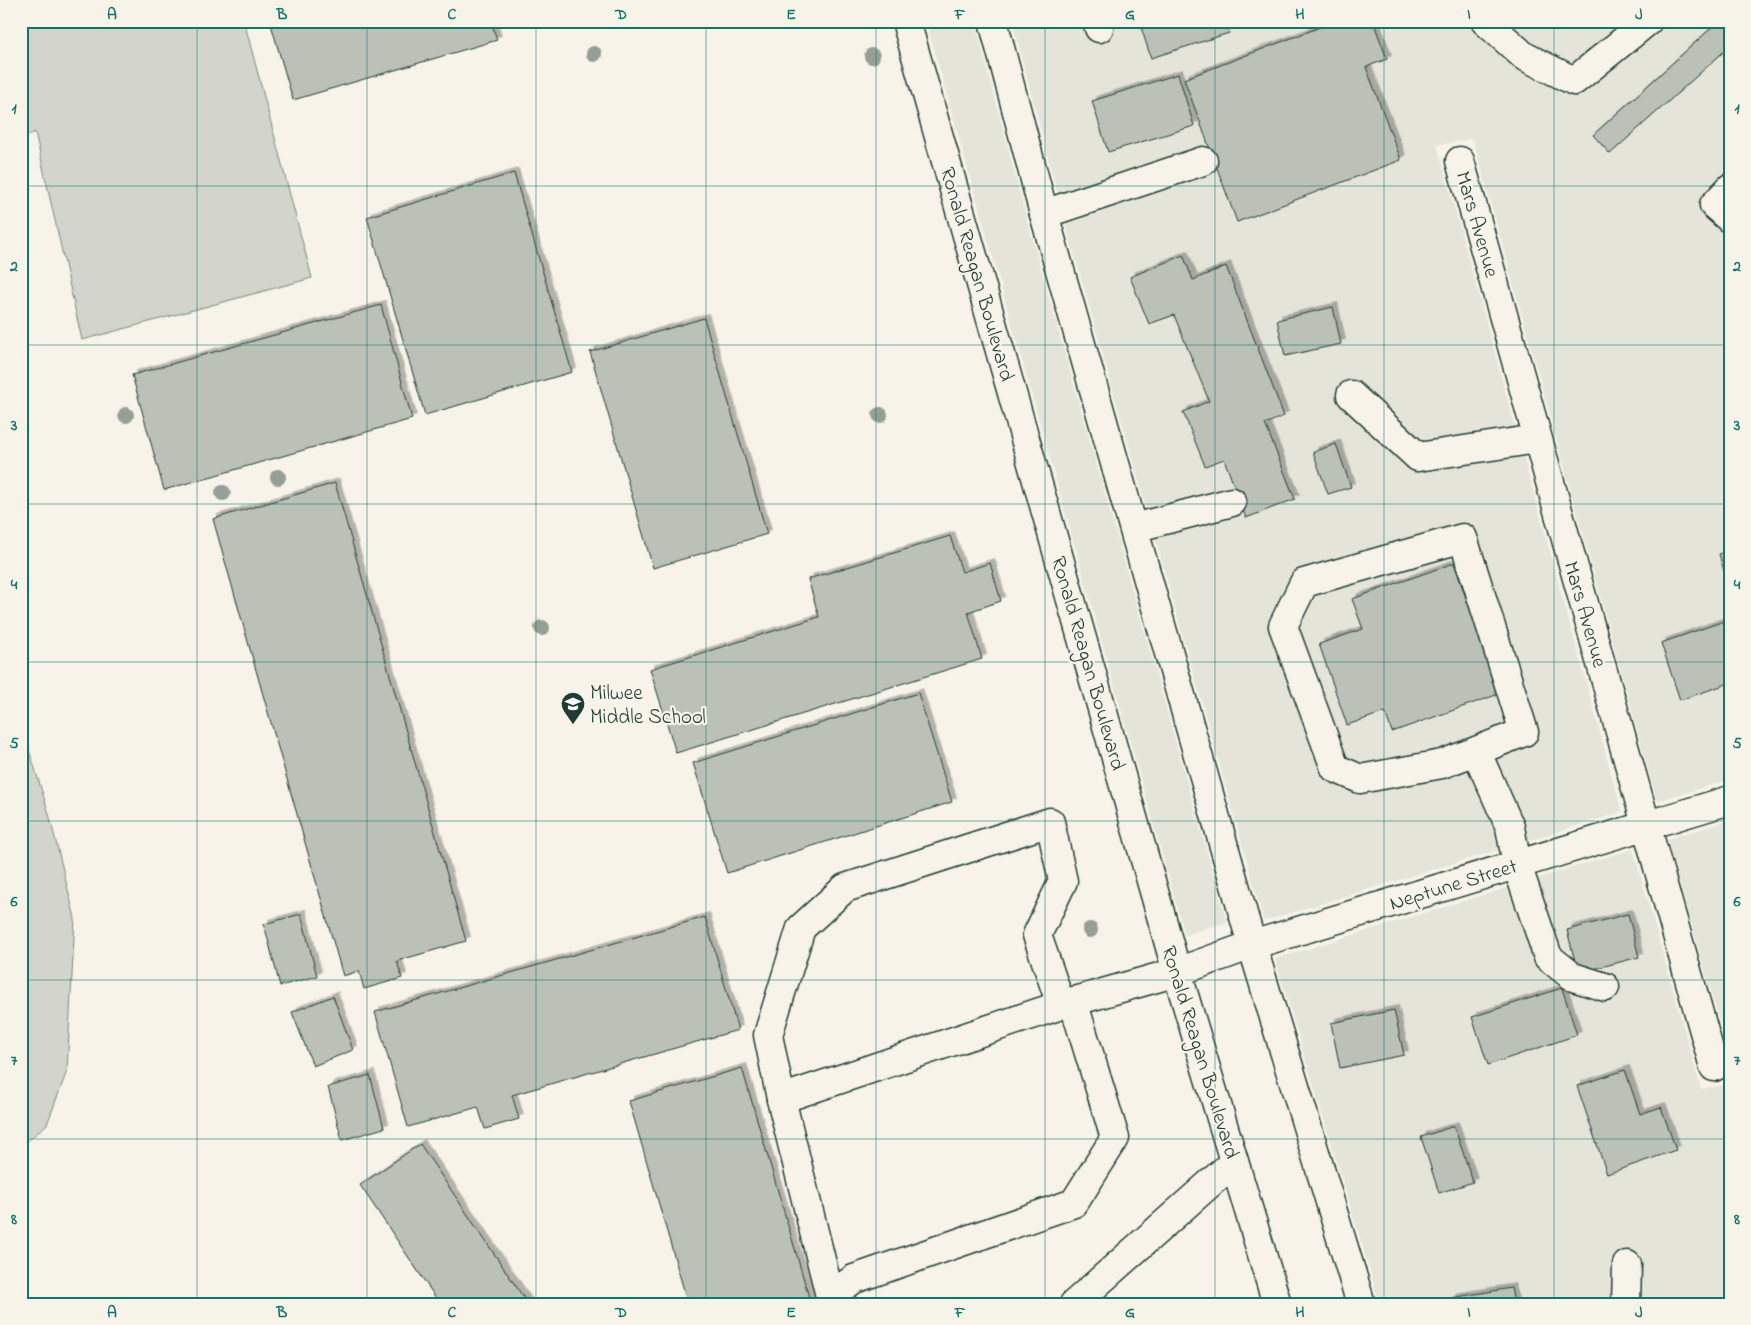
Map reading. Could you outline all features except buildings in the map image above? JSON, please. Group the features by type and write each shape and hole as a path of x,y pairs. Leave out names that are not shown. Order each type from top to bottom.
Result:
{"main road":[{"name":"Ronald Reagan Boulevard","path":"906,21 1177,972 1277,1304"},
{"path":"993,21 1044,214 1252,946 1361,1304"},
{"path":"1485,21 1524,56 1574,81 1648,21"},
{"path":"1044,214 1203,161"},
{"name":"Mars Avenue","path":"1460,161 1714,1067"},
{"path":"1730,188 1714,204 1730,219"},
{"path":"1352,395 1418,457 1538,438"},
{"path":"1134,528 1232,502"},
{"path":"1463,538 1524,732 1476,751 1442,764 1360,779 1335,768 1282,626 1304,583 1463,538"},
{"path":"1476,751 1510,827 1517,865 1548,957 1573,977 1605,987"},
{"name":"Neptune Street","path":"781,1099 1067,1003 1177,972 1252,946 1730,800"},
{"path":"1050,822 1063,881 1037,935 1067,1003 1115,1138 1074,1203 854,1280 830,1296 781,1099 768,1035 801,928 845,888 1050,822"},
{"path":"1074,1304 1234,1162"},
{"path":"1626,1304 1627,1265"}],"shaded area":[{"path":"21,21 244,21 312,278 82,340 35,132 21,140"},
{"path":"926,21 974,21 979,37 1026,217 1227,922 1185,935"},
{"path":"1012,21 1730,21 1730,780 1657,801 1473,139 1437,145 1622,812 1264,921 1062,211"},
{"path":"21,724 49,814 75,918 67,1071 47,1124 21,1147 21,962 27,947 24,841 21,835"},
{"path":"1730,820 1730,1058 1667,839"},
{"path":"1633,849 1701,1089 1730,1084 1730,1304 1380,1304 1275,959"}],"place":[{"name":"Milwee Middle School","path":"573,725"}]}
